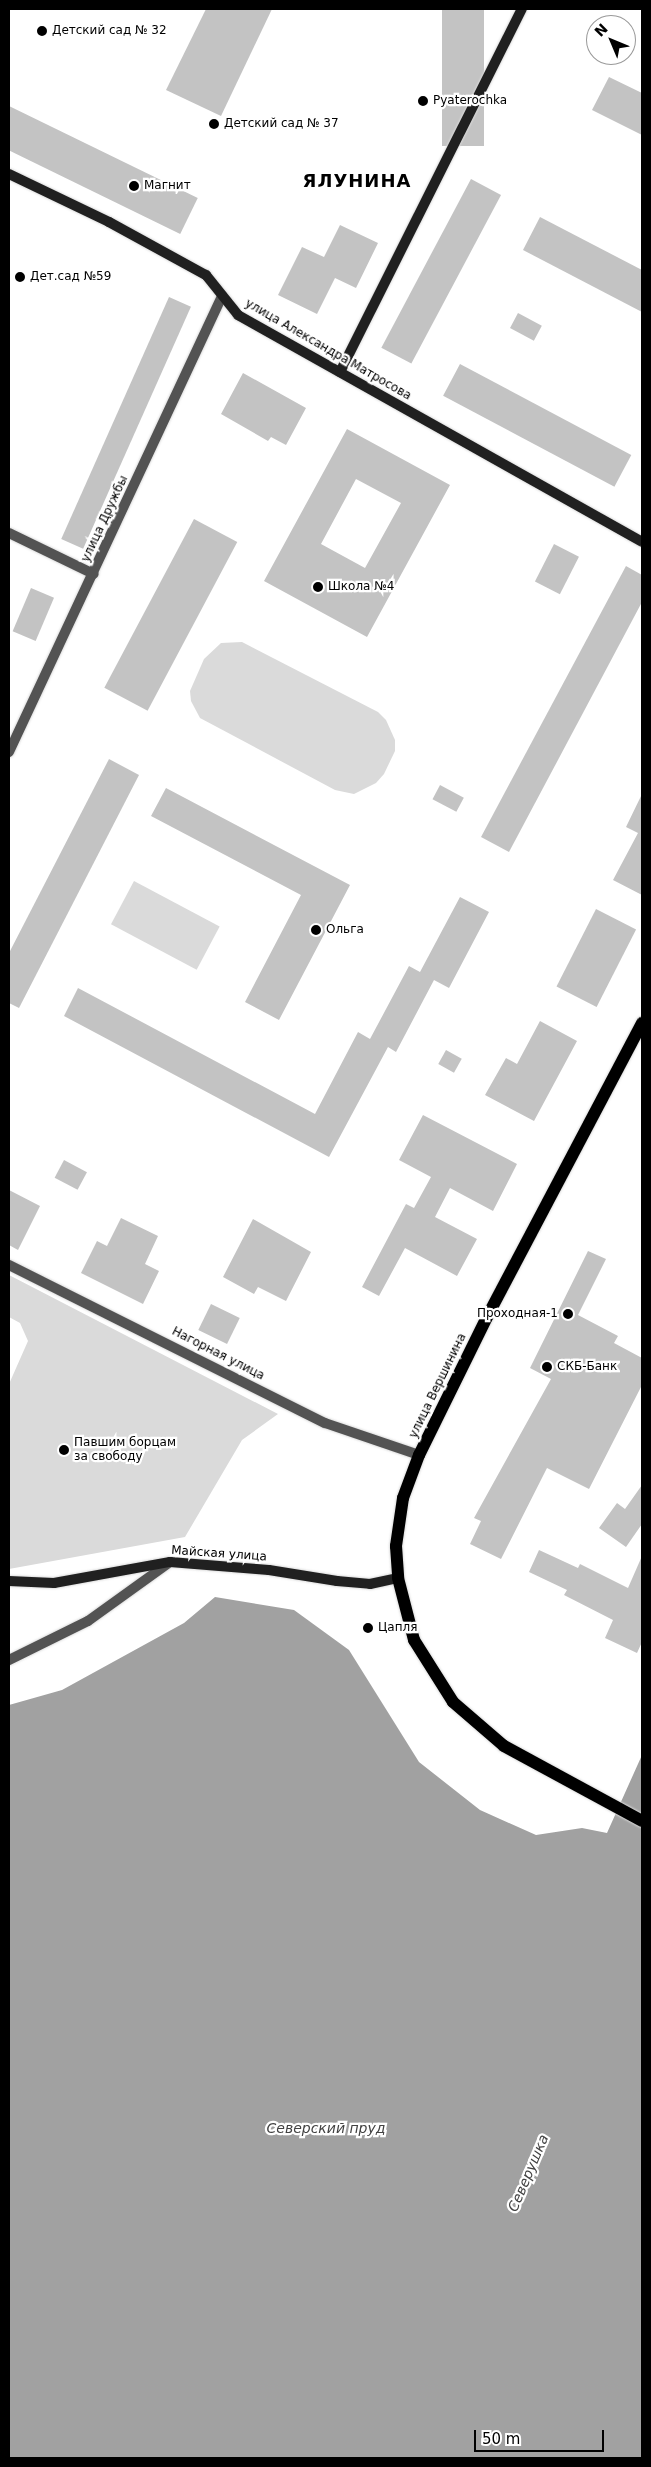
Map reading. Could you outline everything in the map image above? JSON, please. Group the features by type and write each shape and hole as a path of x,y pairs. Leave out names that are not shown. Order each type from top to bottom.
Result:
{"main road":[{"name":"улица Вершинина","path":"642,1023 488,1316 420,1455 402,1505 396,1546 398,1578 414,1640 442,1689 468,1717 504,1746 585,1792 642,1821"}],"street":[{"path":"340,372 522,9"},
{"name":"улица Александра Матросова","path":"9,174 109,222 206,275 238,315 642,542"},
{"name":"улица Дружбы","path":"9,752 94,574 222,296"},
{"path":"9,533 94,574"},
{"name":"Нагорная улица","path":"9,1265 325,1422 420,1455"},
{"path":"9,1660 88,1620 170,1562"},
{"name":"Майская улица","path":"9,1581 54,1583 170,1562 270,1570 337,1581 370,1584 398,1578"}],"shaded area":[{"path":"242,642 378,712 386,720 395,740 395,751 384,774 376,783 354,794 335,790 200,718 191,701 190,691 204,659 221,643"},
{"path":"134,881 220,927 197,970 111,924"},
{"path":"9,1275 278,1414 242,1440 185,1537 9,1569 9,1384 28,1341 20,1323 9,1317"}],"water":[{"name":"Северский пруд","path":"215,1597 294,1610 349,1650 419,1762 480,1810 536,1835 582,1828 607,1833 642,1755 642,2458 9,2458 9,1705 62,1690 184,1623"}],"building":[{"path":"206,9 272,9 221,116 166,90"},
{"path":"442,9 484,9 484,146 442,146"},
{"path":"609,77 642,93 642,135 592,110"},
{"path":"9,106 198,198 180,234 9,151"},
{"path":"471,179 501,195 411,364 381,348"},
{"path":"540,217 642,270 642,312 523,250"},
{"path":"340,225 378,243 356,288 335,278 317,314 278,295 302,247 324,257"},
{"path":"169,297 191,307 83,549 61,539"},
{"path":"518,313 542,326 534,341 510,328"},
{"path":"460,364 631,455 614,487 443,396"},
{"path":"243,373 306,408 286,445 271,437 268,441 221,414"},
{"path":"347,429 450,485 367,637 264,581","holes":["356,479 401,503 365,568 321,544"]},
{"path":"194,519 237,542 148,711 104,688"},
{"path":"554,544 579,557 560,594 535,581"},
{"path":"626,566 642,575 642,602 509,852 481,837"},
{"path":"31,588 54,598 36,641 13,631"},
{"path":"109,759 139,775 19,1008 9,1003 9,953"},
{"path":"440,785 464,798 456,812 432,799"},
{"path":"166,788 350,885 279,1020 245,1002 301,895 151,816"},
{"path":"642,794 642,895 613,880 638,833 626,827"},
{"path":"460,897 489,912 449,988 434,980 396,1052 388,1047 329,1157 64,1016 78,988 315,1114 358,1032 370,1039 409,966 420,972"},
{"path":"596,909 636,929 597,1007 557,987"},
{"path":"540,1021 577,1041 534,1121 485,1095 506,1058 517,1064"},
{"path":"446,1050 462,1059 454,1073 438,1064"},
{"path":"423,1115 517,1164 493,1211 450,1188 435,1217 477,1239 457,1276 405,1248 379,1296 362,1287 406,1204 414,1208 431,1177 399,1160"},
{"path":"64,1160 87,1172 78,1190 55,1178"},
{"path":"9,1190 40,1206 18,1250 9,1245"},
{"path":"121,1218 158,1236 145,1264 159,1271 143,1304 81,1273 97,1241 107,1246"},
{"path":"253,1219 311,1252 286,1301 258,1287 254,1294 223,1277"},
{"path":"588,1251 606,1259 578,1315 618,1336 614,1343 642,1358 642,1385 589,1489 547,1468 501,1559 470,1544 481,1521 474,1518 551,1379 530,1368"},
{"path":"211,1304 240,1318 227,1344 198,1330"},
{"path":"642,1485 642,1524 626,1547 599,1528 617,1503 625,1509"},
{"path":"539,1550 578,1568 580,1564 628,1588 642,1556 642,1642 637,1653 605,1638 613,1620 564,1595 567,1590 529,1572"}],"place":[{"name":"Детский сад № 32","path":"42,31"},
{"name":"Pyaterochka","path":"423,101"},
{"name":"Детский сад № 37","path":"214,124"},
{"name":"Магнит","path":"134,186"},
{"name":"Дет.сад №59","path":"20,277"},
{"name":"Школа №4","path":"318,587"},
{"name":"Ольга","path":"316,930"},
{"name":"Проходная-1","path":"568,1314"},
{"name":"СКБ-Банк","path":"547,1367"},
{"name":"Павшим борцам за свободу","path":"64,1450"},
{"name":"Цапля","path":"368,1628"}],"district":[{"name":"ЯЛУНИНА","path":"357,181"}],"water label":[{"name":"Северушка","path":"528,2173"}]}
